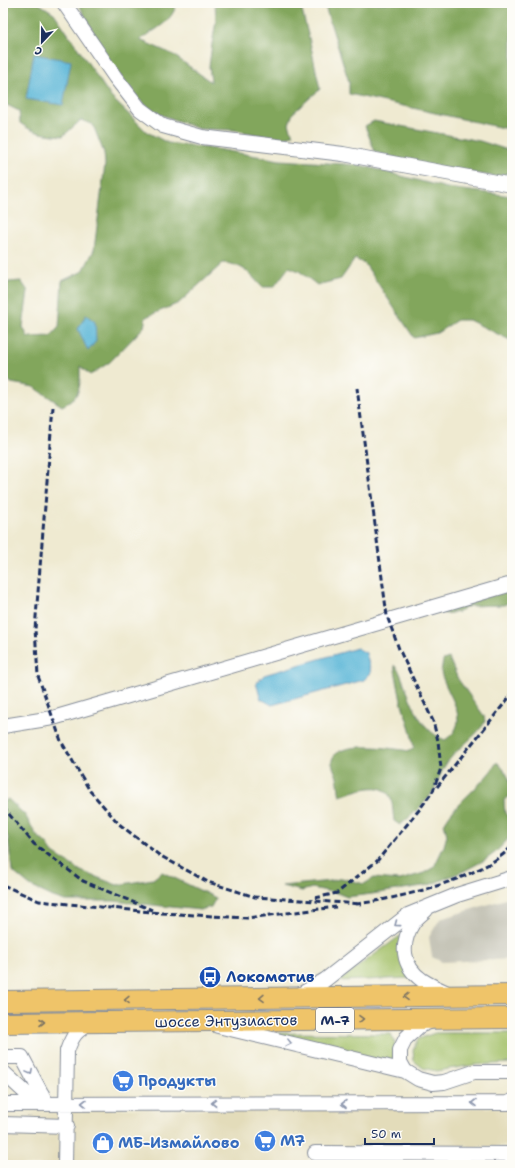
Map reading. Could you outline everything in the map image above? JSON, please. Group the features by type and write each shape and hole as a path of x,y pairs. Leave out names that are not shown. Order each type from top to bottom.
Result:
{"highway":[{"name":"М-7","path":"463,996 512,995"},
{"name":"шоссе Энтузиастов","path":"3,1001 463,996"},
{"name":"шоссе Энтузиастов","path":"3,1023 512,1018"}],"street":[{"path":"64,3 140,109 163,126 202,137 343,154 512,185"},
{"path":"3,726 53,718 512,584"},
{"path":"294,998 325,980 378,933 408,915 434,902 512,878"},
{"path":"434,902 414,922 408,932 405,942 406,961 412,971 420,979 463,996"},
{"path":"405,1071 400,1062 400,1050 406,1038 419,1026 439,1019"},
{"path":"196,1021 405,1071 418,1079 433,1083 444,1082 474,1072 512,1072"},
{"path":"65,1165 67,1126 67,1051 76,1031 90,1022"},
{"path":"3,1057 22,1057 44,1099"},
{"path":"3,1072 27,1094 66,1103 508,1103 512,1101"},
{"path":"420,1103 425,1098 433,1083"},
{"path":"3,1104 44,1099"},
{"path":"3,1124 67,1126"},
{"path":"315,1154 512,1154"}],"shaded area":[{"path":"512,897 512,959 442,962 432,957 429,937 440,919"},
{"path":"512,1108 512,1146 313,1147 306,1165 3,1165 3,1109"}],"green space":[{"path":"3,3 38,3 54,13 111,97 147,132 168,143 216,149 280,160 360,165 447,188 512,196 512,341 469,320 457,320 437,333 414,338 365,264 355,259 341,279 317,285 299,271 289,267 274,287 262,287 245,270 236,265 223,263 179,303 146,317 144,327 110,362 90,375 80,366 80,385 78,390 69,402 62,406 34,387 11,383 4,375 3,369 3,292 8,282 21,281 28,291 23,327 28,337 51,336 59,327 62,281 83,271 94,250 105,164 104,153 93,125 81,120 63,136 40,133 25,127 20,123 19,111 3,103"},
{"path":"78,3 177,3 175,10 167,21 140,40 172,54 211,82 209,66 216,21 215,3 300,3 320,89 293,113 289,124 293,135 280,139 234,130 199,129 154,112 136,97 108,60"},
{"path":"324,3 512,3 512,130 349,94 349,82"},
{"path":"374,121 480,141 512,150 512,179 420,165 375,152 365,126"},
{"path":"512,580 512,601 504,605 469,606 458,612 444,614 444,602"},
{"path":"449,658 458,679 484,716 485,722 447,763 428,799 400,825 394,821 391,799 382,789 368,788 340,796 338,780 332,762 336,754 344,749 355,747 380,747 410,751 414,747 401,701 394,665 399,671 411,701 421,720 435,735 445,740 453,733 457,725 458,716 441,672 443,660"},
{"path":"497,762 504,769 511,785 512,795 504,800 505,813 512,821 512,835 496,852 485,860 464,871 429,885 372,894 347,897 337,893 312,888 302,891 282,886 331,881 342,878 364,884 374,878 400,880 424,873 434,867 444,846 447,835 444,824 449,815 485,778"},
{"path":"8,799 25,815 37,836 46,843 53,853 81,871 117,885 153,879 162,872 216,898 211,907 200,910 114,901 65,901 53,897 30,886 12,871 8,837 3,829 3,802"},
{"path":"400,936 412,978 338,981"},
{"path":"270,1033 391,1034 397,1048 395,1065"},
{"path":"435,1033 512,1033 512,1063 474,1065 436,1071 423,1068 414,1061 413,1049 418,1039"}],"water":[{"path":"34,54 71,61 63,105 26,99"},
{"path":"86,315 95,322 96,341 88,351 78,329"},
{"path":"357,648 366,653 371,673 364,680 272,705 261,699 256,683 264,675"}],"railway":[{"path":"315,898 337,893 377,861 433,791 441,768 438,741 433,721 399,649 387,616 357,388"},
{"path":"53,407 35,629 38,676 61,741 90,791 119,824 159,855 208,882 255,897 361,904"},
{"path":"437,787 512,694"},
{"path":"3,807 34,844 83,881 152,910"},
{"path":"356,904 416,892 461,877 482,868 512,846"},
{"path":"3,885 39,901 161,913 247,918 336,907"}],"place":[{"name":"Локомотив","path":"210,977"},
{"name":"Продукты","path":"123,1081"},
{"name":"М7","path":"265,1141"},
{"name":"МБ-Измайлово","path":"103,1143"}]}
